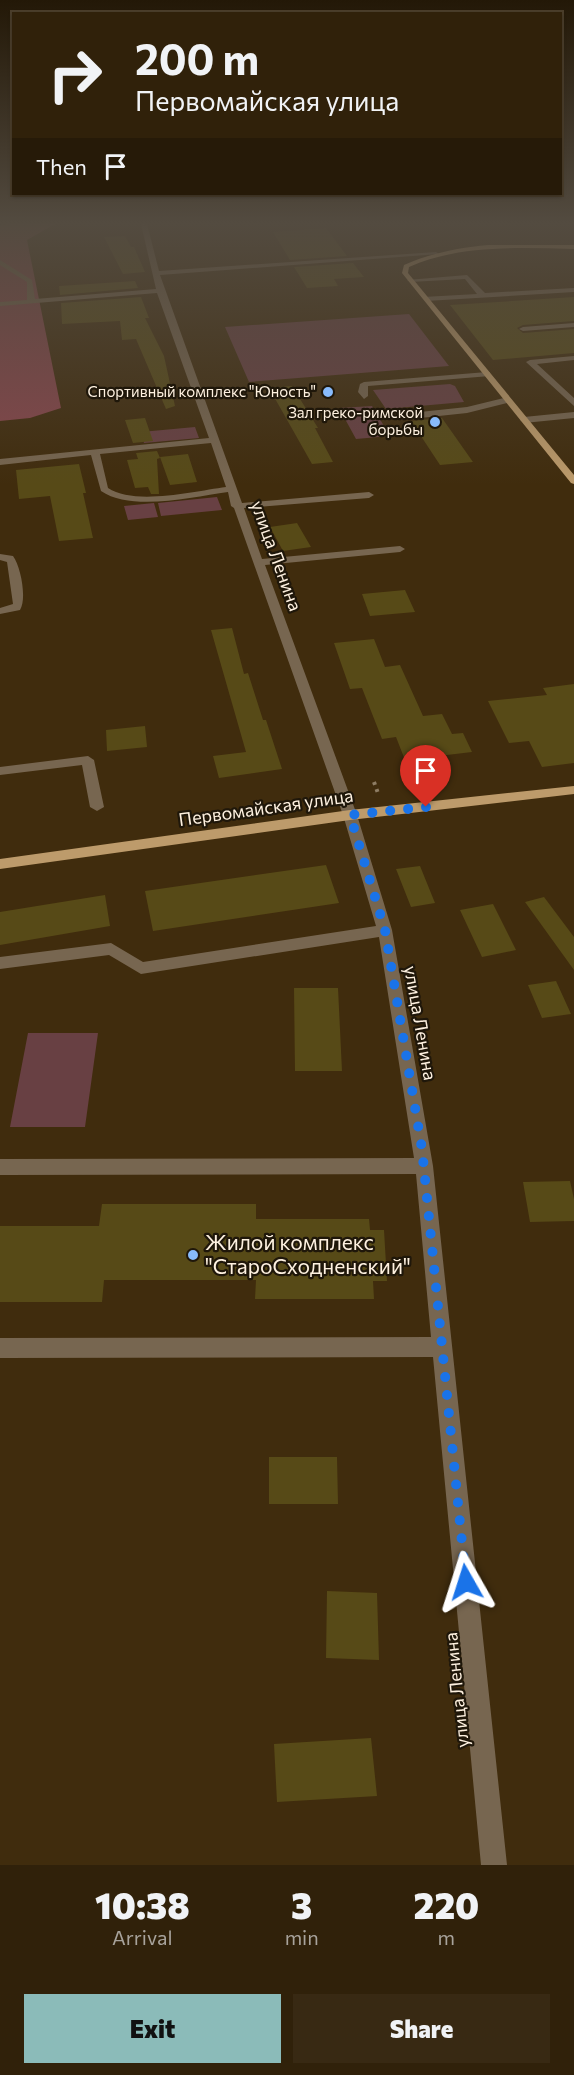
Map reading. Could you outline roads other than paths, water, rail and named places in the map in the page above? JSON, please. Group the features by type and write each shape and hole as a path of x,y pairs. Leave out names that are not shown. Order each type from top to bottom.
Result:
{"main road":[{"path":"435,311 574,481"},
{"name":"Первомайская улица","path":"0,864 350,815 574,790"}],"street":[{"name":"улица Ленина","path":"167,311 350,815 385,930 424,1166 494,1865"},
{"path":"524,329 574,325"},
{"path":"574,358 531,362 574,403"},
{"path":"364,396 362,392 364,384 487,374"},
{"path":"401,417 467,410 508,400"},
{"path":"524,420 574,415"},
{"path":"0,462 213,440"},
{"path":"95,452 104,489 119,498 135,499 230,489"},
{"path":"236,506 369,495"},
{"path":"257,563 400,549"},
{"path":"0,557 9,558 12,562 18,604 16,608 0,611"},
{"path":"0,771 88,760 97,807"},
{"path":"0,963 111,949 141,968 385,930"},
{"path":"0,1167 424,1166"},
{"path":"0,1348 442,1347"}],"place":[{"name":"Спортивный комплекс \"Юность\"","path":"328,392"},
{"name":"Зал греко-римской борьбы","path":"435,422"},
{"name":"Жилой комплекс \"СтароСходненский\"","path":"193,1255"}]}
